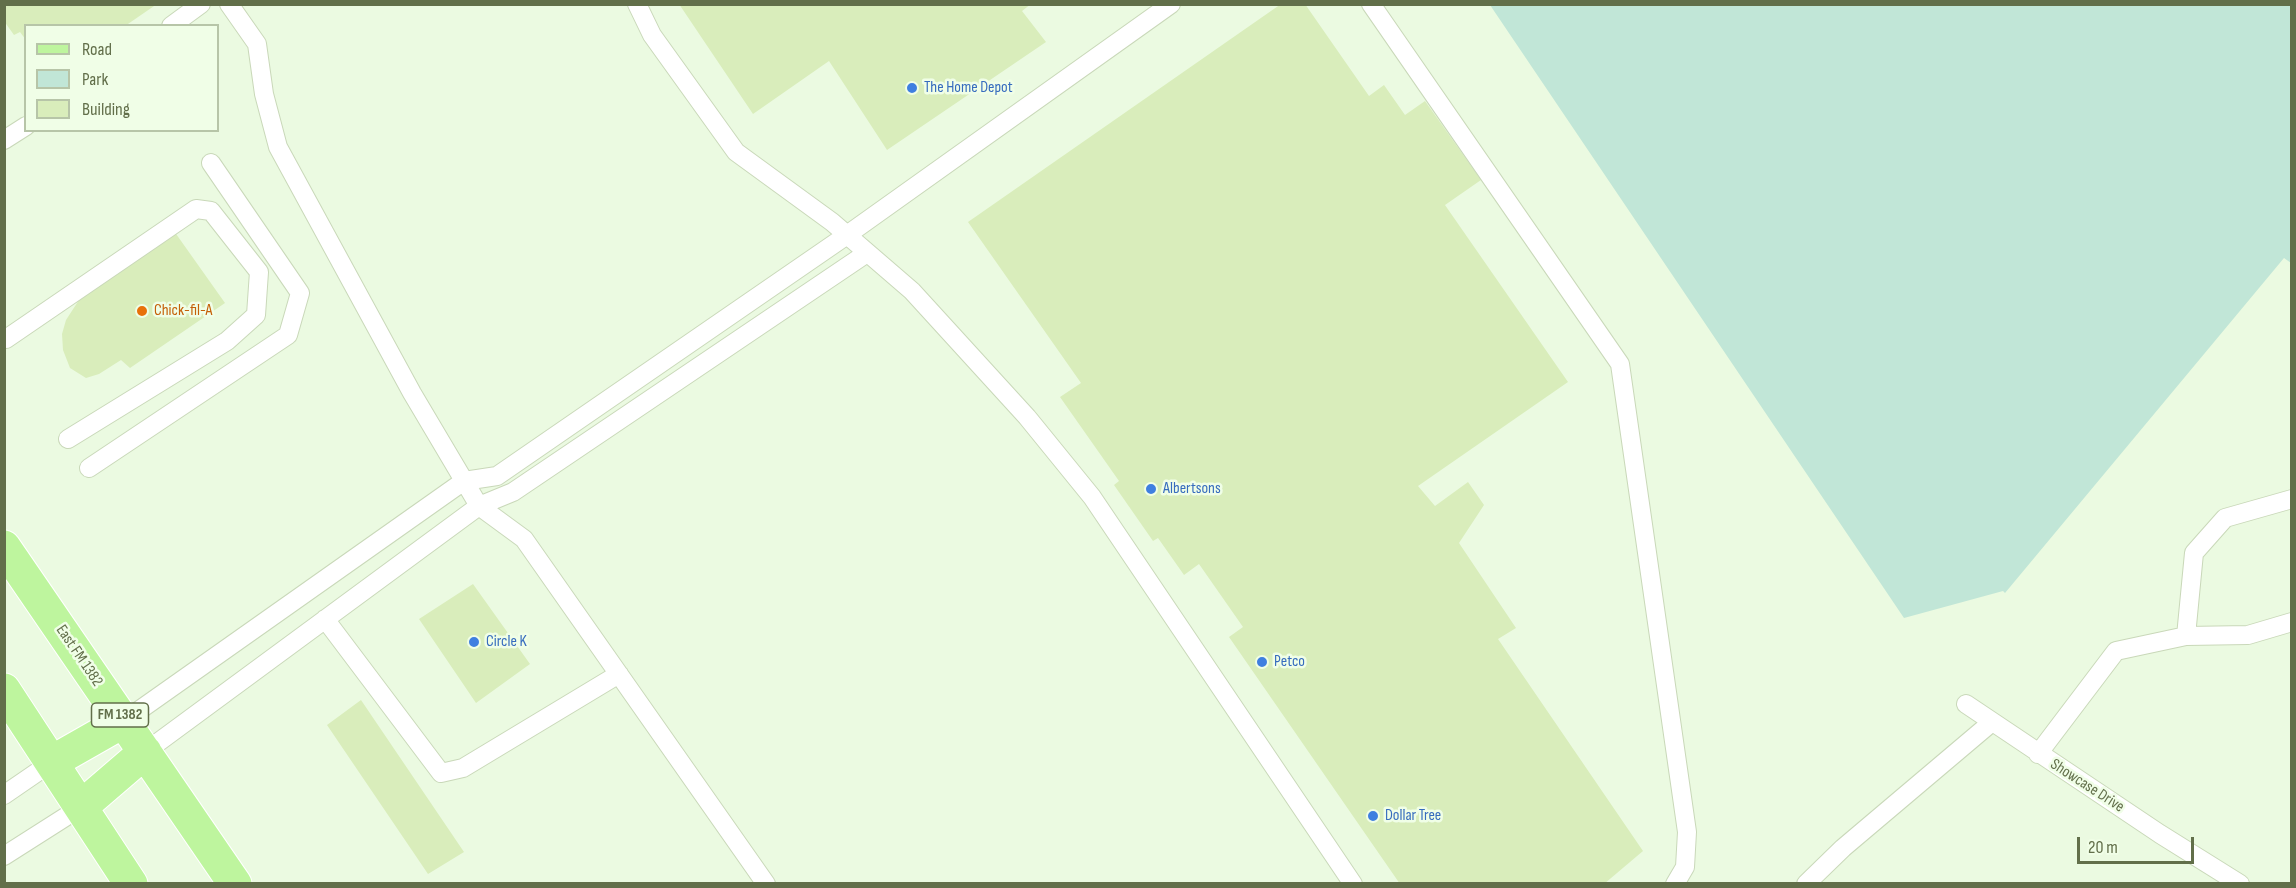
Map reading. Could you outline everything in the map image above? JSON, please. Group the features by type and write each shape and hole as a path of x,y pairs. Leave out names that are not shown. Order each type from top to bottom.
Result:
{"main road":[{"name":"East FM 1382","path":"4,547 235,884"},
{"path":"4,690 131,884"},
{"path":"52,762 124,721"},
{"path":"81,807 145,752"}],"lane":[{"path":"174,24 201,4"},
{"path":"229,4 256,44 264,94 278,147 412,393 464,482 479,506 524,539 766,884"},
{"path":"637,4 652,35 736,152 847,235 919,300 1027,417 1092,497 1353,884"},
{"path":"124,721 464,482 497,476 847,235 1171,4"},
{"path":"1371,4 1620,364 1687,832 1685,867 1676,884"},
{"path":"4,140 24,127"},
{"path":"89,468 288,335 300,293 211,163"},
{"path":"6,339 196,209 211,211 259,272 256,315 227,341 68,439"},
{"path":"145,752 479,506 513,492 867,253"},
{"path":"2186,636 2194,553 2225,518 2292,499"},
{"path":"325,619 441,773 463,768 619,674"},
{"path":"2038,754 2116,651 2186,636 2248,635 2292,622"},
{"name":"Showcase Drive","path":"1966,704 2038,754 2240,884"},
{"path":"1806,884 1843,848 1992,722"},
{"path":"4,795 52,762"},
{"path":"4,856 81,807"}],"green space":[{"path":"1490,5 2291,5 2291,263 2284,258 2005,593 2003,591 1904,618"}],"building":[{"path":"4,4 157,4 128,24 24,24 24,37 20,32 14,35 4,21"},
{"name":"The Home Depot","path":"679,4 1031,4 1022,11 1046,42 887,150 829,61 753,114"},
{"path":"1281,4 1305,4 1369,96 1384,85 1405,115 1425,101 1481,180 1445,205 1568,382 1418,486 1435,506 1468,482 1484,505 1459,543 1516,628 1498,639 1643,851 1604,884 1400,884 1229,637 1243,627 1199,564 1184,575 1158,538 1153,541 1114,485 1119,481 1060,397 1081,383 968,222"},
{"name":"Chick-fil-A","path":"174,231 225,303 130,368 121,360 99,374 86,378 70,368 63,350 62,334 66,320 79,300 101,280"},
{"name":"Circle K","path":"473,584 530,664 476,703 419,619"},
{"path":"361,700 464,852 428,874 327,725"}],"place":[{"name":"The Home Depot","path":"912,88"},
{"name":"Chick-fil-A","path":"142,311"},
{"name":"Albertsons","path":"1151,489"},
{"name":"Circle K","path":"474,642"},
{"name":"Petco","path":"1262,662"},
{"name":"Dollar Tree","path":"1373,816"}]}
